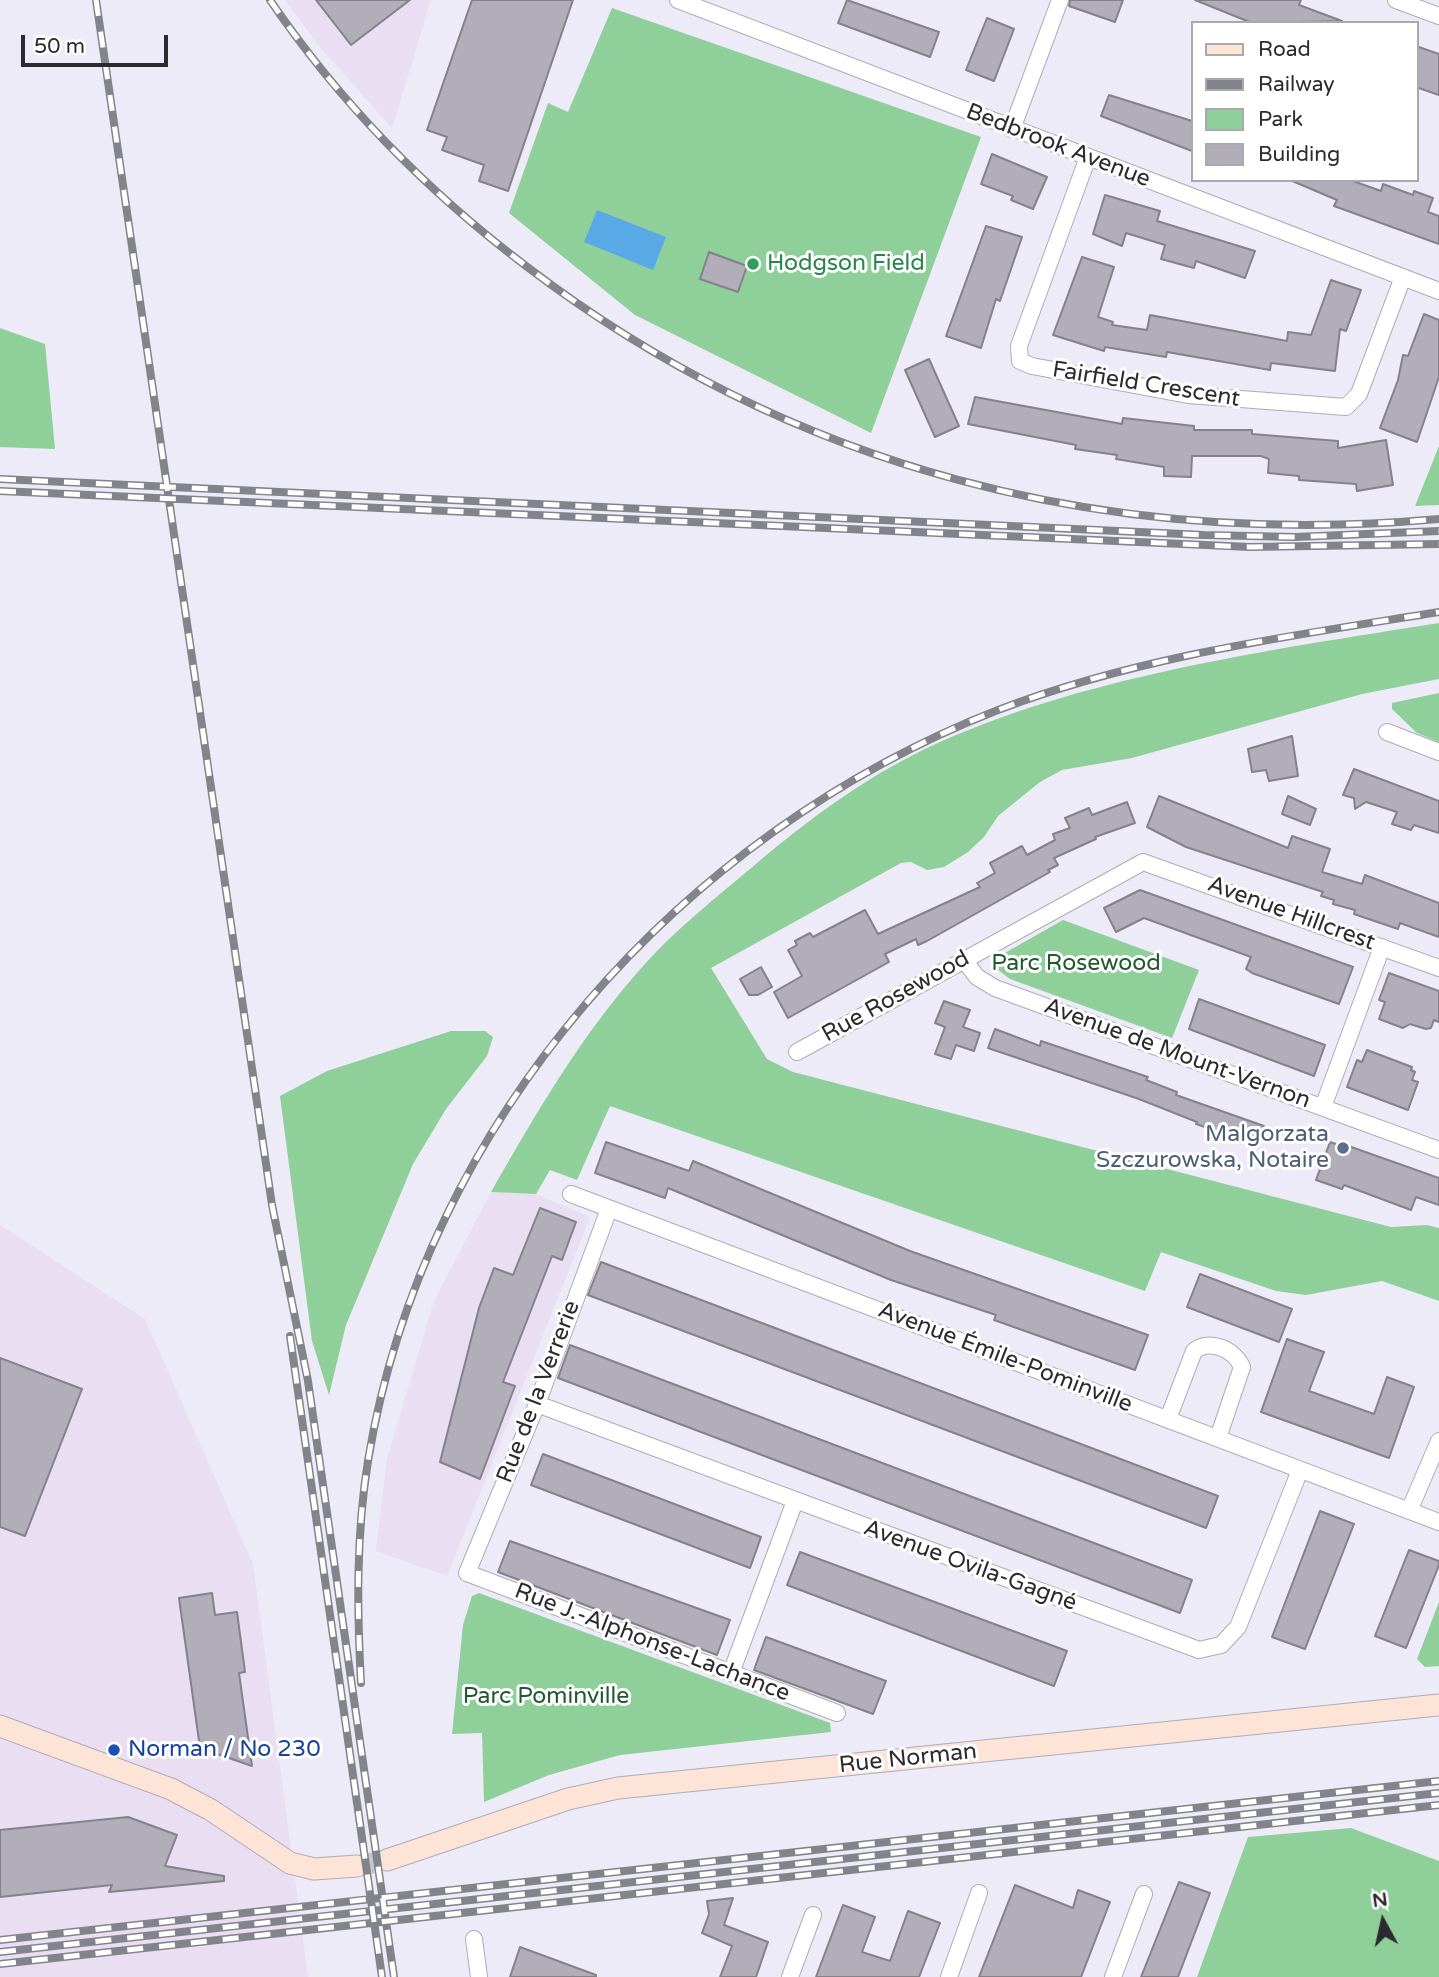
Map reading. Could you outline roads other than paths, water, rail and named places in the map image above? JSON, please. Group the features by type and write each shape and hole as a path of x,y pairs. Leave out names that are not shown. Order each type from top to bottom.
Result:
{"street":[{"name":"Bedbrook Avenue","path":"678,0 1439,291"},
{"path":"1012,129 1060,0"},
{"path":"1396,0 1439,16"},
{"name":"Fairfield Crescent","path":"1088,158 1019,346 1020,361 1032,366 1169,392 1346,408 1359,394 1403,277"},
{"path":"1387,733 1439,752"},
{"name":"Avenue Hillcrest","path":"1143,862 1439,968"},
{"name":"Rue Rosewood","path":"797,1052 1143,862"},
{"path":"1324,1107 1382,947"},
{"name":"Avenue de Mount-Vernon","path":"964,960 977,977 995,988 1439,1150"},
{"name":"Avenue Émile-Pominville","path":"571,1194 1439,1522"},
{"name":"Rue de la Verrerie","path":"467,1573 537,1404 608,1209"},
{"path":"1168,1419 1194,1351 1207,1345 1222,1348 1235,1356 1242,1367 1219,1438"},
{"name":"Avenue Ovila-Gagné","path":"537,1404 1192,1649 1207,1650 1227,1641 1238,1626 1300,1470"},
{"path":"1409,1511 1439,1441"},
{"path":"731,1673 795,1500"},
{"name":"Rue J.-Alphonse-Lachance","path":"467,1573 837,1713"},
{"name":"Rue Norman","path":"387,1860 568,1799 618,1788 1439,1705"},
{"path":"0,1726 180,1793 290,1863 314,1869 357,1866"},
{"path":"949,1977 979,1893"},
{"path":"1113,1977 1143,1894"},
{"path":"790,1977 813,1915"},
{"path":"474,1939 479,1977"}],"water":[{"path":"597,210 666,237 653,270 584,242"}],"tunnel":[{"path":"357,1866 387,1860"}],"railway":[{"path":"96,0 272,1205 308,1381 394,1977"},
{"path":"270,0 326,74 387,144 489,237 628,337 735,396 845,443 958,480 1075,505 1194,520 1315,525 1439,519"},
{"path":"0,479 1204,535 1295,537 1439,531"},
{"path":"0,491 1250,547 1439,544"},
{"path":"361,1683 358,1572 368,1461 398,1336 445,1218 508,1107 585,1004 674,912 774,832 882,764 998,710 1051,691 1160,662 1272,639 1439,612"},
{"path":"290,1336 382,1977"},
{"path":"0,1940 1439,1781"},
{"path":"0,1952 1439,1793"},
{"path":"0,1964 1439,1805"}],"place":[{"name":"Hodgson Field","path":"753,264"},
{"name":"Malgorzata Szczurowska, Notaire","path":"1343,1148"},
{"name":"Norman / No 230","path":"114,1750"}],"park label":[{"name":"Parc Rosewood","path":"1076,964"},
{"name":"Parc Pominville","path":"546,1697"}]}
